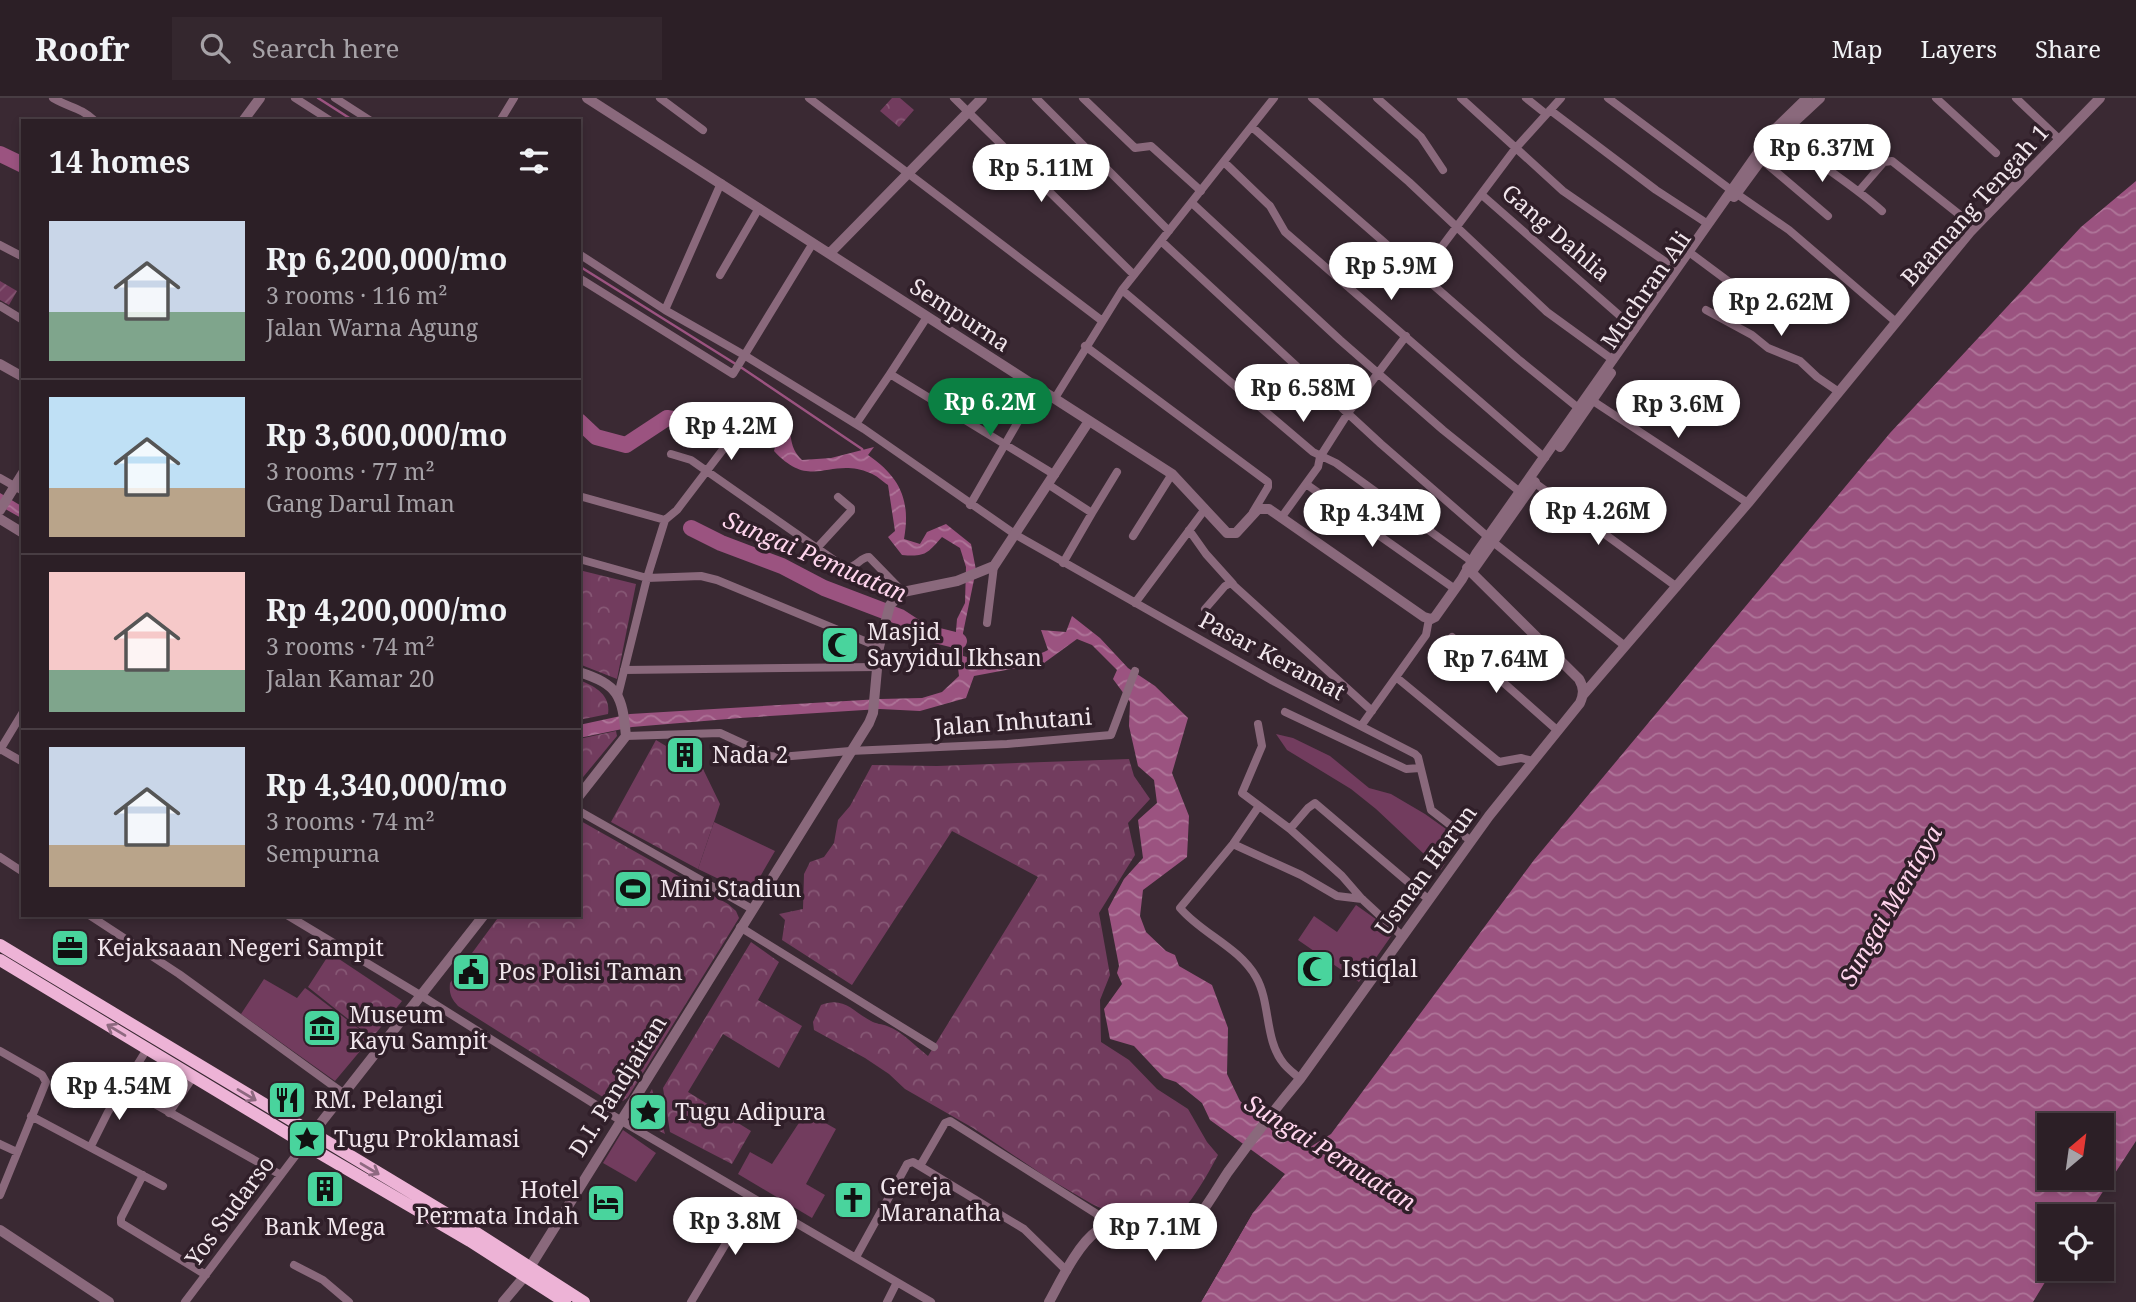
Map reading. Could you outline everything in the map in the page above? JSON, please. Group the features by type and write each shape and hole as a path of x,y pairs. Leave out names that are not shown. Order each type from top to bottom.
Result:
{"highway":[{"path":"0,945 278,1113 344,1167 470,1241 584,1302"},
{"path":"0,960 280,1128 309,1139 527,1271 565,1302"}],"street":[{"path":"53,98 82,110 93,119"},
{"path":"244,119 260,98"},
{"path":"295,98 328,119"},
{"path":"335,98 368,119"},
{"path":"501,119 514,98"},
{"name":"Sempurna","path":"587,98 1171,474 1223,530 1232,534 1253,513"},
{"path":"660,98 703,130"},
{"path":"809,98 1101,320"},
{"path":"954,98 1134,275"},
{"path":"830,253 982,98"},
{"path":"1036,98 1169,231"},
{"path":"1083,98 1135,148 1151,146 1201,191"},
{"path":"1055,398 1122,290 1274,98"},
{"path":"1312,98 1409,182 1547,312 1613,360"},
{"path":"1377,98 1421,137 1443,170"},
{"path":"1526,98 1708,224"},
{"path":"1422,273 1515,149 1561,98"},
{"name":"Muchran Ali","path":"1491,540 1520,492 1581,410 1592,401 1693,255 1774,130 1807,98"},
{"name":"Muchran Ali","path":"1432,618 1535,483 1613,360 1708,224 1782,133 1820,98"},
{"path":"1936,98 1996,153"},
{"path":"2016,98 2060,140"},
{"name":"Baamang Tengah 1","path":"1583,695 1748,503 1975,227 2100,98"},
{"path":"1465,99 1515,149 1574,200 1676,269"},
{"path":"1613,100 1788,230 1896,323"},
{"path":"1252,127 1518,359 1581,410"},
{"path":"1782,133 1806,155 1860,191 1882,211"},
{"path":"1762,160 1828,216"},
{"path":"1860,191 1884,162 1892,161 1975,227"},
{"path":"1224,162 1270,206 1285,232 1545,457"},
{"path":"665,310 721,183"},
{"name":"Gang Dahlia","path":"1482,195 1635,329"},
{"path":"1192,203 1340,340 1520,492"},
{"path":"720,275 759,208"},
{"path":"1161,241 1491,540 1625,646"},
{"path":"581,279 732,374 813,243"},
{"path":"0,245 21,256"},
{"name":"Pasar Keramat","path":"581,255 665,310 856,424 1016,535 1275,682 1415,754 1433,814 1471,841"},
{"path":"1693,255 1783,322"},
{"path":"1122,290 1320,457 1336,463 1471,566 1570,669 1583,685 1583,695"},
{"path":"0,306 21,319"},
{"path":"1706,310 1752,335 1768,348 1800,361 1839,392"},
{"path":"856,424 927,317"},
{"path":"1280,518 1318,467 1320,457 1348,413 1406,336"},
{"path":"1085,346 1268,482 1268,487 1253,513"},
{"path":"0,364 21,376"},
{"path":"890,374 1055,475"},
{"path":"970,505 1038,387"},
{"path":"1592,401 1748,503"},
{"path":"986,623 994,566 1088,421"},
{"path":"618,695 647,578 665,521 677,510 734,435"},
{"path":"671,454 687,458 846,568 869,558 903,592"},
{"path":"1063,563 1117,472"},
{"path":"1133,536 1171,474"},
{"path":"0,478 17,489 0,510"},
{"path":"1535,483 1677,587"},
{"path":"1306,484 1455,589"},
{"path":"1049,485 1092,513"},
{"path":"581,497 665,521"},
{"path":"817,548 851,511 851,508 838,498"},
{"path":"1253,513 1266,508 1432,618 1426,635 1362,726"},
{"path":"1135,603 1205,509"},
{"path":"0,519 21,532"},
{"path":"1189,530 1235,586 1372,711"},
{"path":"581,560 647,578 701,576 717,580 879,647"},
{"path":"624,670 877,667 885,618 890,605 903,592 957,581 994,566"},
{"path":"1205,609 1228,583 1235,586"},
{"path":"1452,637 1558,731"},
{"name":"D.I. Pandjaitan","path":"503,1302 527,1271 869,723 873,713 877,667"},
{"name":"Jalan Inhutani","path":"626,733 726,733 762,752 780,757 1111,735 1135,671"},
{"path":"581,673 603,681 618,695 626,733 581,793"},
{"path":"1396,677 1499,762 1521,758 1533,761"},
{"name":"Usman Harun","path":"1110,1227 1157,1247 1179,1238 1300,1079 1489,816 1558,731 1583,695"},
{"path":"1285,712 1406,769 1420,768"},
{"path":"21,715 0,749 21,761"},
{"path":"1258,724 1262,746 1241,791 1290,829 1402,936"},
{"path":"1290,829 1310,805 1315,803 1428,900"},
{"path":"1259,806 1233,844 1180,908 1248,965 1260,986 1279,1056 1300,1079"},
{"path":"581,812 752,909"},
{"path":"1233,844 1338,895 1362,900"},
{"path":"0,857 21,871"},
{"path":"92,917 179,974 343,1093"},
{"path":"290,917 620,1120 931,1302"},
{"name":"Yos Sudarso","path":"185,1302 343,1093 482,917"},
{"path":"740,927 934,1047"},
{"path":"91,1146 123,1086 147,1049"},
{"path":"0,1051 46,1079 0,1195"},
{"path":"96,1070 281,1175"},
{"path":"169,1113 193,1077"},
{"path":"31,1116 163,1186"},
{"path":"920,1166 945,1124 950,1121 1100,1216 1110,1227 1095,1232 1085,1242 1049,1302"},
{"path":"0,1144 17,1152"},
{"path":"856,1257 910,1163 920,1166 1024,1229 1067,1271"},
{"path":"143,1175 121,1223 206,1275"},
{"path":"691,1302 753,1198"},
{"path":"0,1230 109,1302"},
{"path":"293,1265 323,1280 349,1302"},
{"path":"887,1302 897,1282"}],"green space":[{"path":"892,98 900,98 914,110 899,127 880,111"},
{"path":"0,281 17,291 9,305 0,300"},
{"path":"581,570 636,584 617,679 581,665"},
{"path":"581,681 601,692 607,702 608,714 581,720"},
{"path":"616,731 617,736 581,780 581,739"},
{"path":"1276,734 1293,738 1330,756 1369,788 1391,794 1460,839 1441,870 1376,809 1351,789 1287,750"},
{"path":"656,740 666,746 672,771 703,769 720,804 698,869 611,822"},
{"path":"1129,759 1134,776 1150,799 1128,823 1135,855 1099,913 1110,975 1100,1000 1101,1042 1129,1060 1157,1089 1188,1109 1207,1142 1218,1155 1184,1209 1155,1234 1092,1204 1046,1177 973,1128 905,1089 865,1058 814,1030 813,1022 821,1005 842,1003 873,1022 898,1032 928,1056 1038,877 952,831 852,985 782,940 785,920 779,914 803,909 804,874 810,862 824,857 834,843 838,820 850,806 872,765 937,766"},
{"path":"581,821 728,904 739,918 623,1101 606,1099 458,1006 450,993 450,983 499,917 581,917"},
{"path":"714,822 775,851 750,894 698,869"},
{"path":"1356,905 1394,932 1359,982 1298,940 1314,916 1337,932"},
{"path":"751,942 779,962 758,1000 802,1026 779,1068 723,1034 688,1092 751,1131 732,1164 670,1132 663,1088"},
{"path":"330,953 402,1001 372,1038 308,987"},
{"path":"264,979 297,998 305,988 371,1038 335,1081 241,1014"},
{"path":"652,1089 665,1134 635,1118"},
{"path":"806,1112 836,1129 806,1184 825,1195 812,1218 738,1174 750,1152 772,1164"},
{"path":"623,1130 656,1153 636,1182 603,1163"}],"water":[{"name":"Sungai Mentaya","path":"2136,181 2136,1141 2114,1175 2114,1113 2037,1113 2037,1190 2104,1190 2095,1204 2037,1204 2037,1281 2046,1281 2033,1302 1201,1302 1252,1214 1285,1174 1210,1120 1202,1103 1176,1082 1164,1078 1134,1046 1110,1039 1104,1009 1122,984 1117,973 1119,966 1108,909 1124,879 1143,858 1138,820 1157,803 1154,780 1138,766 1129,726 1130,702 1113,679 1117,670 1092,645 1077,639 1044,663 974,676 966,698 920,711 880,709 740,718 632,727 581,738 581,725 630,714 922,698 942,692 959,676 955,643 957,619 965,603 966,567 960,548 942,537 925,553 902,555 888,537 895,531 888,485 872,474 843,468 821,471 799,469 787,463 774,451 777,430 761,421 747,419 718,432 681,425 675,428 679,415 708,419 756,408 780,418 786,424 793,446 802,460 831,458 874,447 868,455 888,472 901,491 906,513 904,539 920,544 927,532 946,524 971,544 976,570 963,633 963,656 1006,660 1039,654 1048,650 1041,630 1066,632 1072,616 1100,638 1128,668 1155,686 1188,718 1172,773 1189,816 1187,857 1143,890 1140,916 1146,932 1166,951 1175,955 1179,966 1212,985 1228,1028 1227,1074 1240,1101 1273,1131 1293,1144 1307,1149 1331,1134 1534,860 1890,433 2081,227"},
{"path":"0,493 21,506 21,518 0,506"}],"pier":[{"path":"1249,1212 1252,1214 1201,1302 1197,1302"}],"waterway":[{"path":"318,98 351,119"},
{"path":"0,154 21,164"},
{"path":"581,267 742,368 863,452"},
{"path":"581,423 596,437 626,445 667,418 697,423"},
{"name":"Sungai Pemuatan","path":"691,528 721,543 782,566 824,588 900,617 923,632 959,641"}],"place":[{"name":"Masjid Sayyidul Ikhsan","path":"840,645"},
{"name":"Nada 2","path":"685,755"},
{"name":"Mini Stadiun","path":"633,889"},
{"name":"Kejaksaaan Negeri Sampit","path":"70,948"},
{"name":"Istiqlal","path":"1315,969"},
{"name":"Pos Polisi Taman","path":"471,972"},
{"name":"Museum Kayu Sampit","path":"322,1028"},
{"name":"RM. Pelangi","path":"287,1100"},
{"name":"Tugu Adipura","path":"648,1112"},
{"name":"Tugu Proklamasi","path":"307,1139"},
{"name":"Bank Mega","path":"325,1189"},
{"name":"Gereja Maranatha","path":"853,1200"},
{"name":"Hotel Permata Indah","path":"606,1203"}]}
